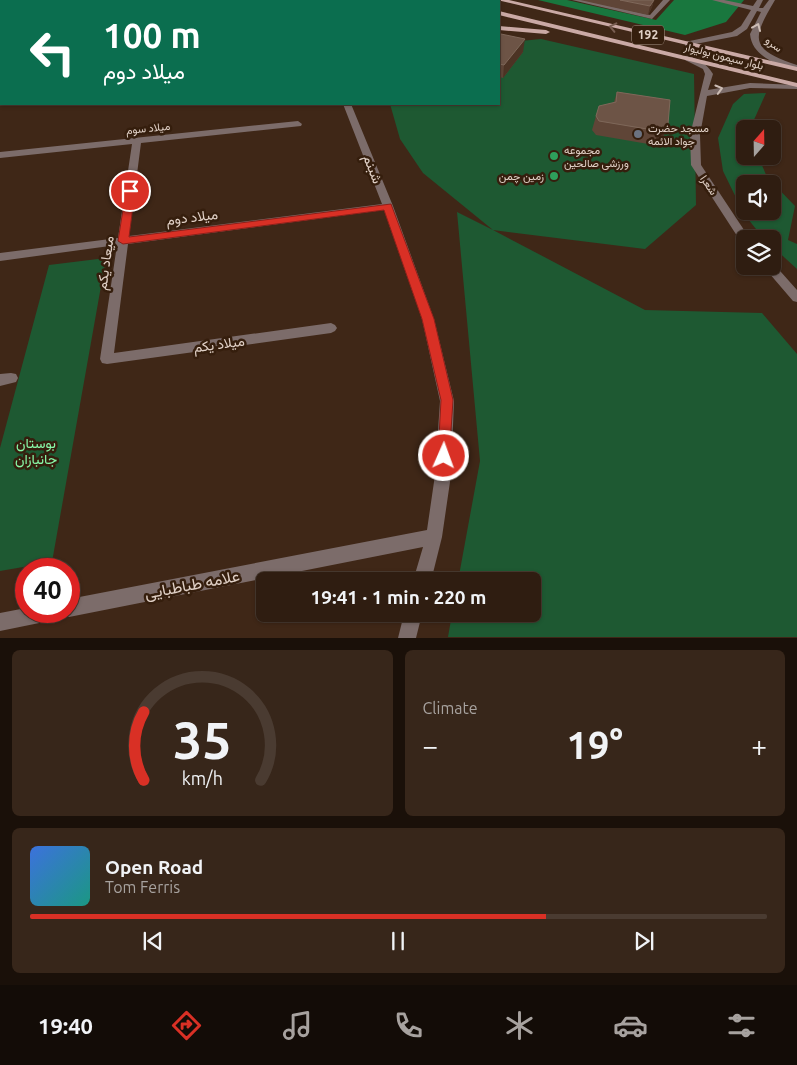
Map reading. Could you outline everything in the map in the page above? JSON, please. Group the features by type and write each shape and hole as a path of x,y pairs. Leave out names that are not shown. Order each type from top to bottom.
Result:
{"main road":[{"name":"بلوار سیمون بولیوار","path":"500,0 797,68"},
{"name":"بلوار سیمون بولیوار","path":"500,13 797,86"},
{"path":"500,28 598,38"}],"street":[{"path":"575,0 652,17 666,0"},
{"path":"715,0 766,11"},
{"path":"688,44 734,34 744,27 760,0"},
{"name":"سرو","path":"772,0 754,33 754,41 765,54 797,68"},
{"name":"شعرا","path":"688,58 706,68 709,74 694,135 696,165 739,230"},
{"path":"703,94 727,86 747,84 797,86"},
{"name":"شبنم","path":"349,105 388,206 428,319 447,400 444,475 434,537 424,572"},
{"name":"میلاد سوم","path":"0,155 298,124"},
{"name":"میعاد یکم","path":"107,359 137,141"},
{"name":"میلاد دوم","path":"0,256 388,206"},
{"path":"777,275 797,298"},
{"name":"میلاد یکم","path":"107,359 330,328"},
{"name":"علامه طباطبایی","path":"80,606 434,537"},
{"path":"0,622 15,619"},
{"path":"407,638 411,622"}],"green space":[{"path":"538,0 567,0 656,20 674,0 744,0 726,22 685,35"},
{"name":"مجموعه ورزشی صالحین","path":"541,39 694,74 696,205 645,249 493,230 423,173 400,139 390,105 500,105 500,43"},
{"path":"766,93 754,120 736,120 736,165 762,165 766,175 736,175 736,198 723,171 718,138 733,104 744,94"},
{"path":"781,192 795,206 788,240 797,244 797,269 781,254 781,230 757,230 749,220 781,220"},
{"path":"457,212 645,310 762,313 797,354 797,637 448,637 451,622 541,622 541,572 460,572 480,461"},
{"name":"بوستان جانبازان","path":"106,258 53,558 15,558 15,568 0,571 0,448 49,265"}],"building":[{"path":"620,0 654,0 650,6"},
{"path":"500,35 525,39 504,65 500,64"},
{"path":"617,92 670,100 668,124 659,131 599,121 596,116 599,106 616,102"}],"place":[{"name":"مسجد حضرت جواد الائمه","path":"638,134"},
{"name":"مجموعه ورزشی صالحین","path":"554,156"},
{"name":"زمین چمن","path":"554,176"}],"route":[{"path":"130,191 123,241 388,206 428,319 447,400 444,456"}]}
